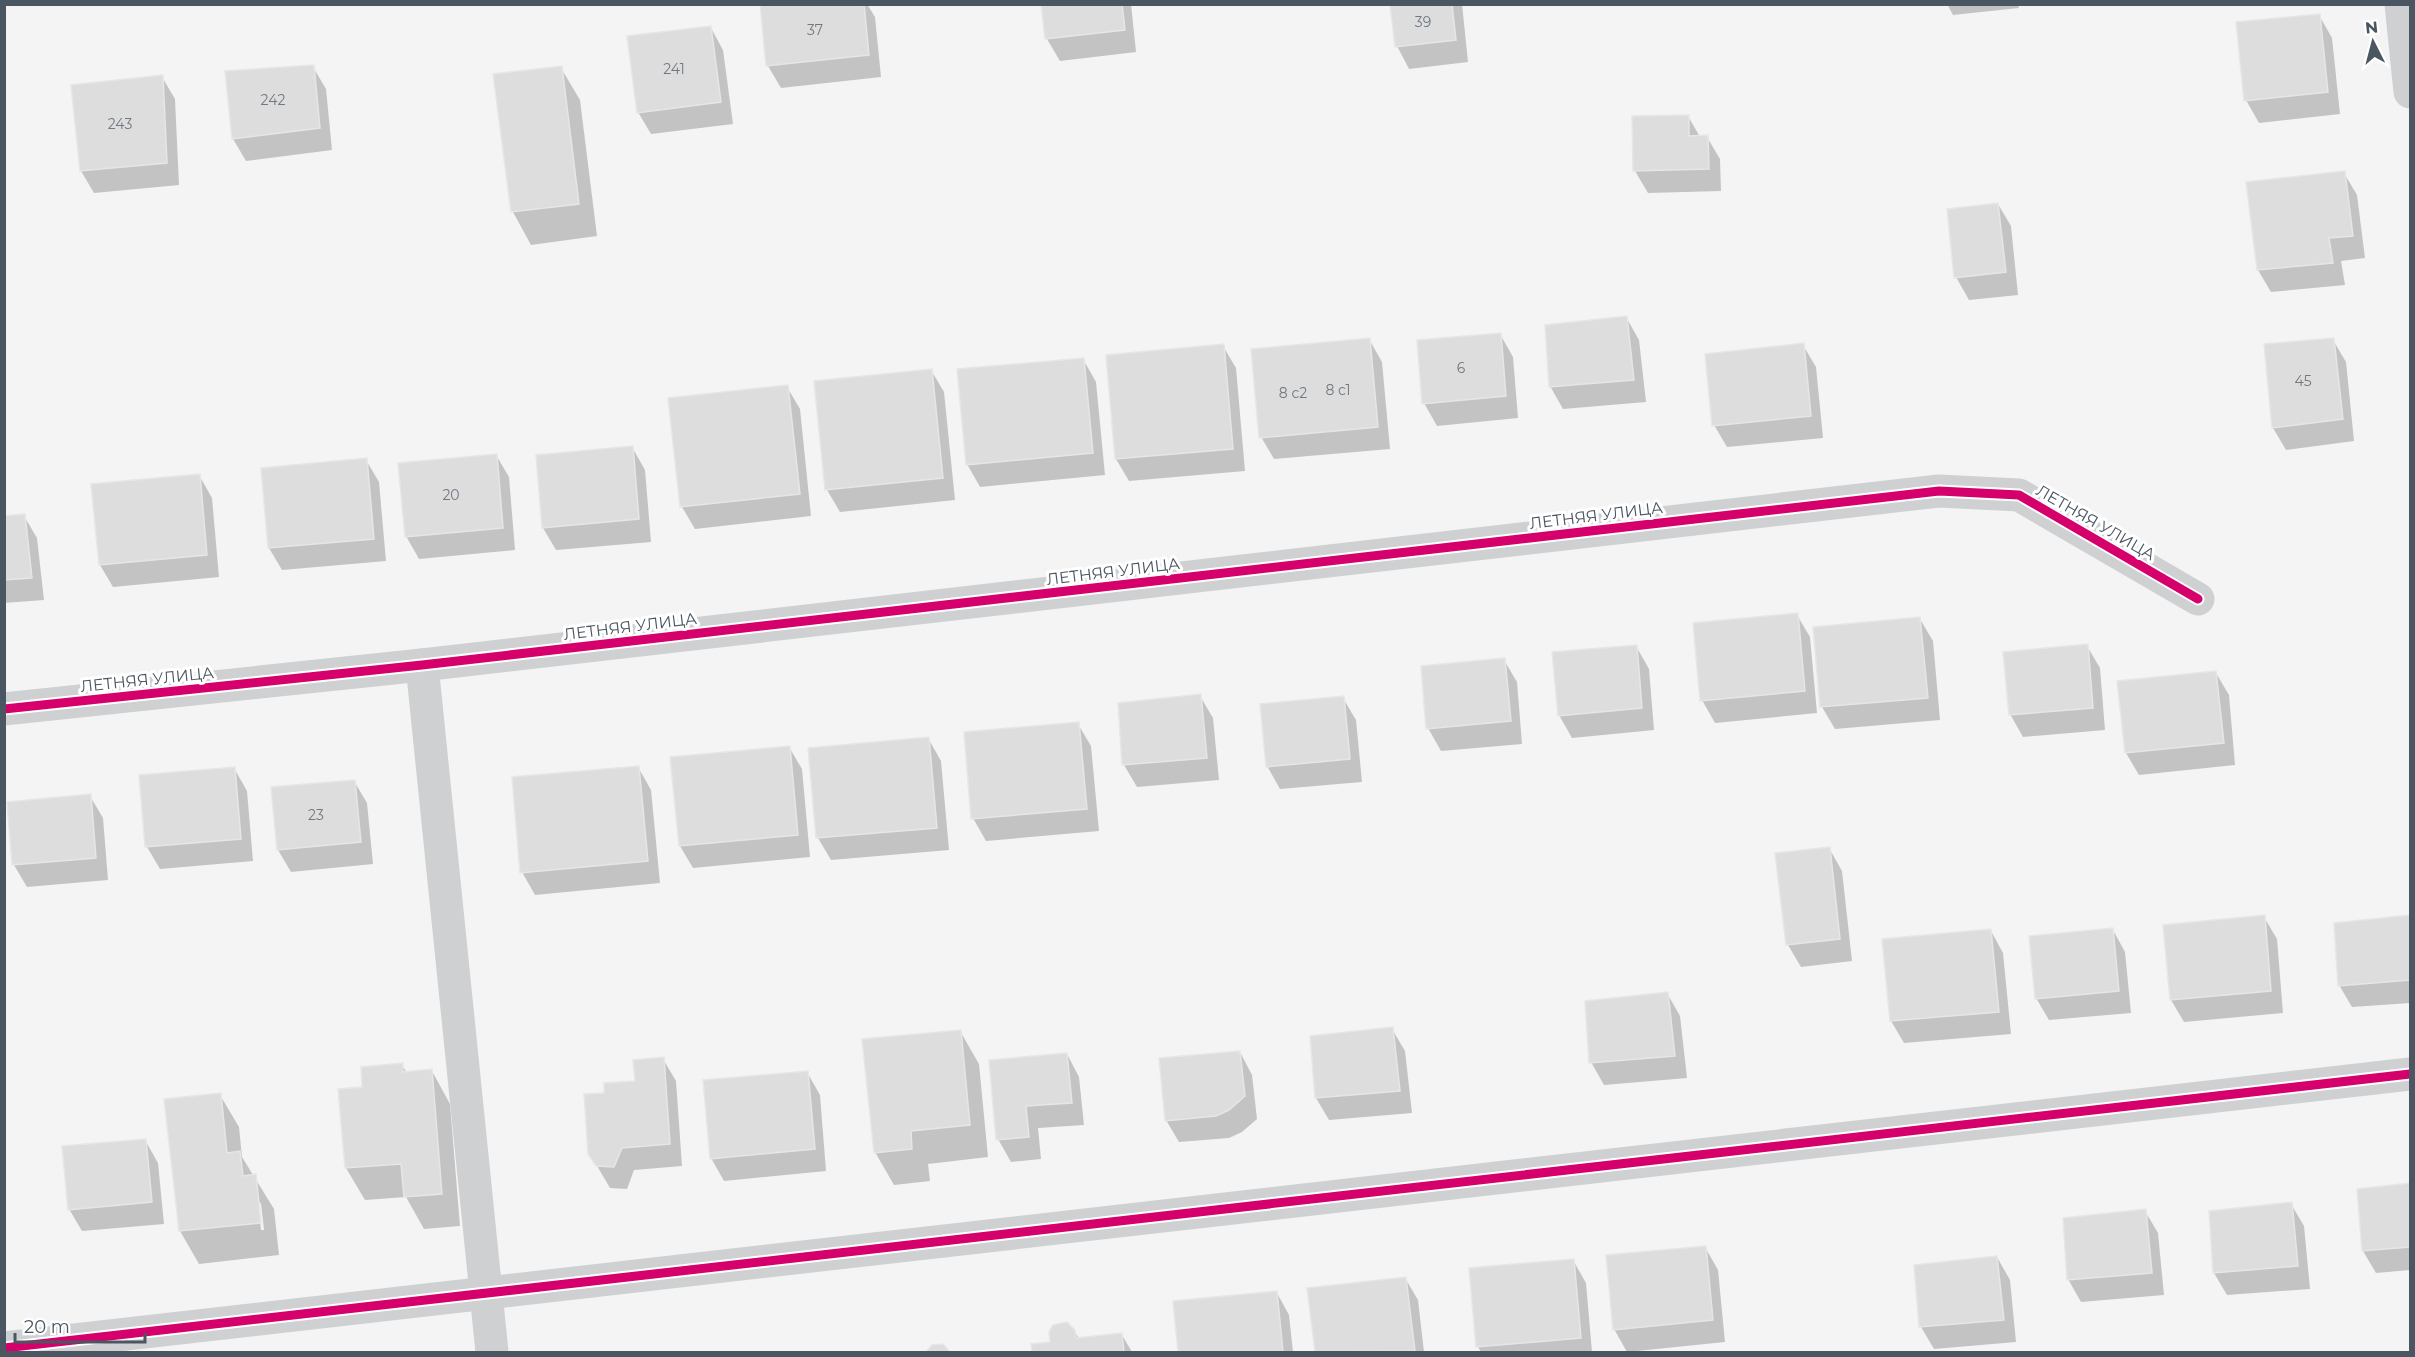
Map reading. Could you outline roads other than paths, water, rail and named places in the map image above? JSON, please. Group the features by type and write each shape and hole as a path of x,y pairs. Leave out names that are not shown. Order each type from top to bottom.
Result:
{"street":[{"path":"2401,4 2410,92"},
{"name":"ЛЕТНЯЯ УЛИЦА","path":"4,709 422,665 1939,491 2019,495 2198,599"},
{"path":"422,665 492,1353"},
{"path":"4,1348 2410,1074"}]}
